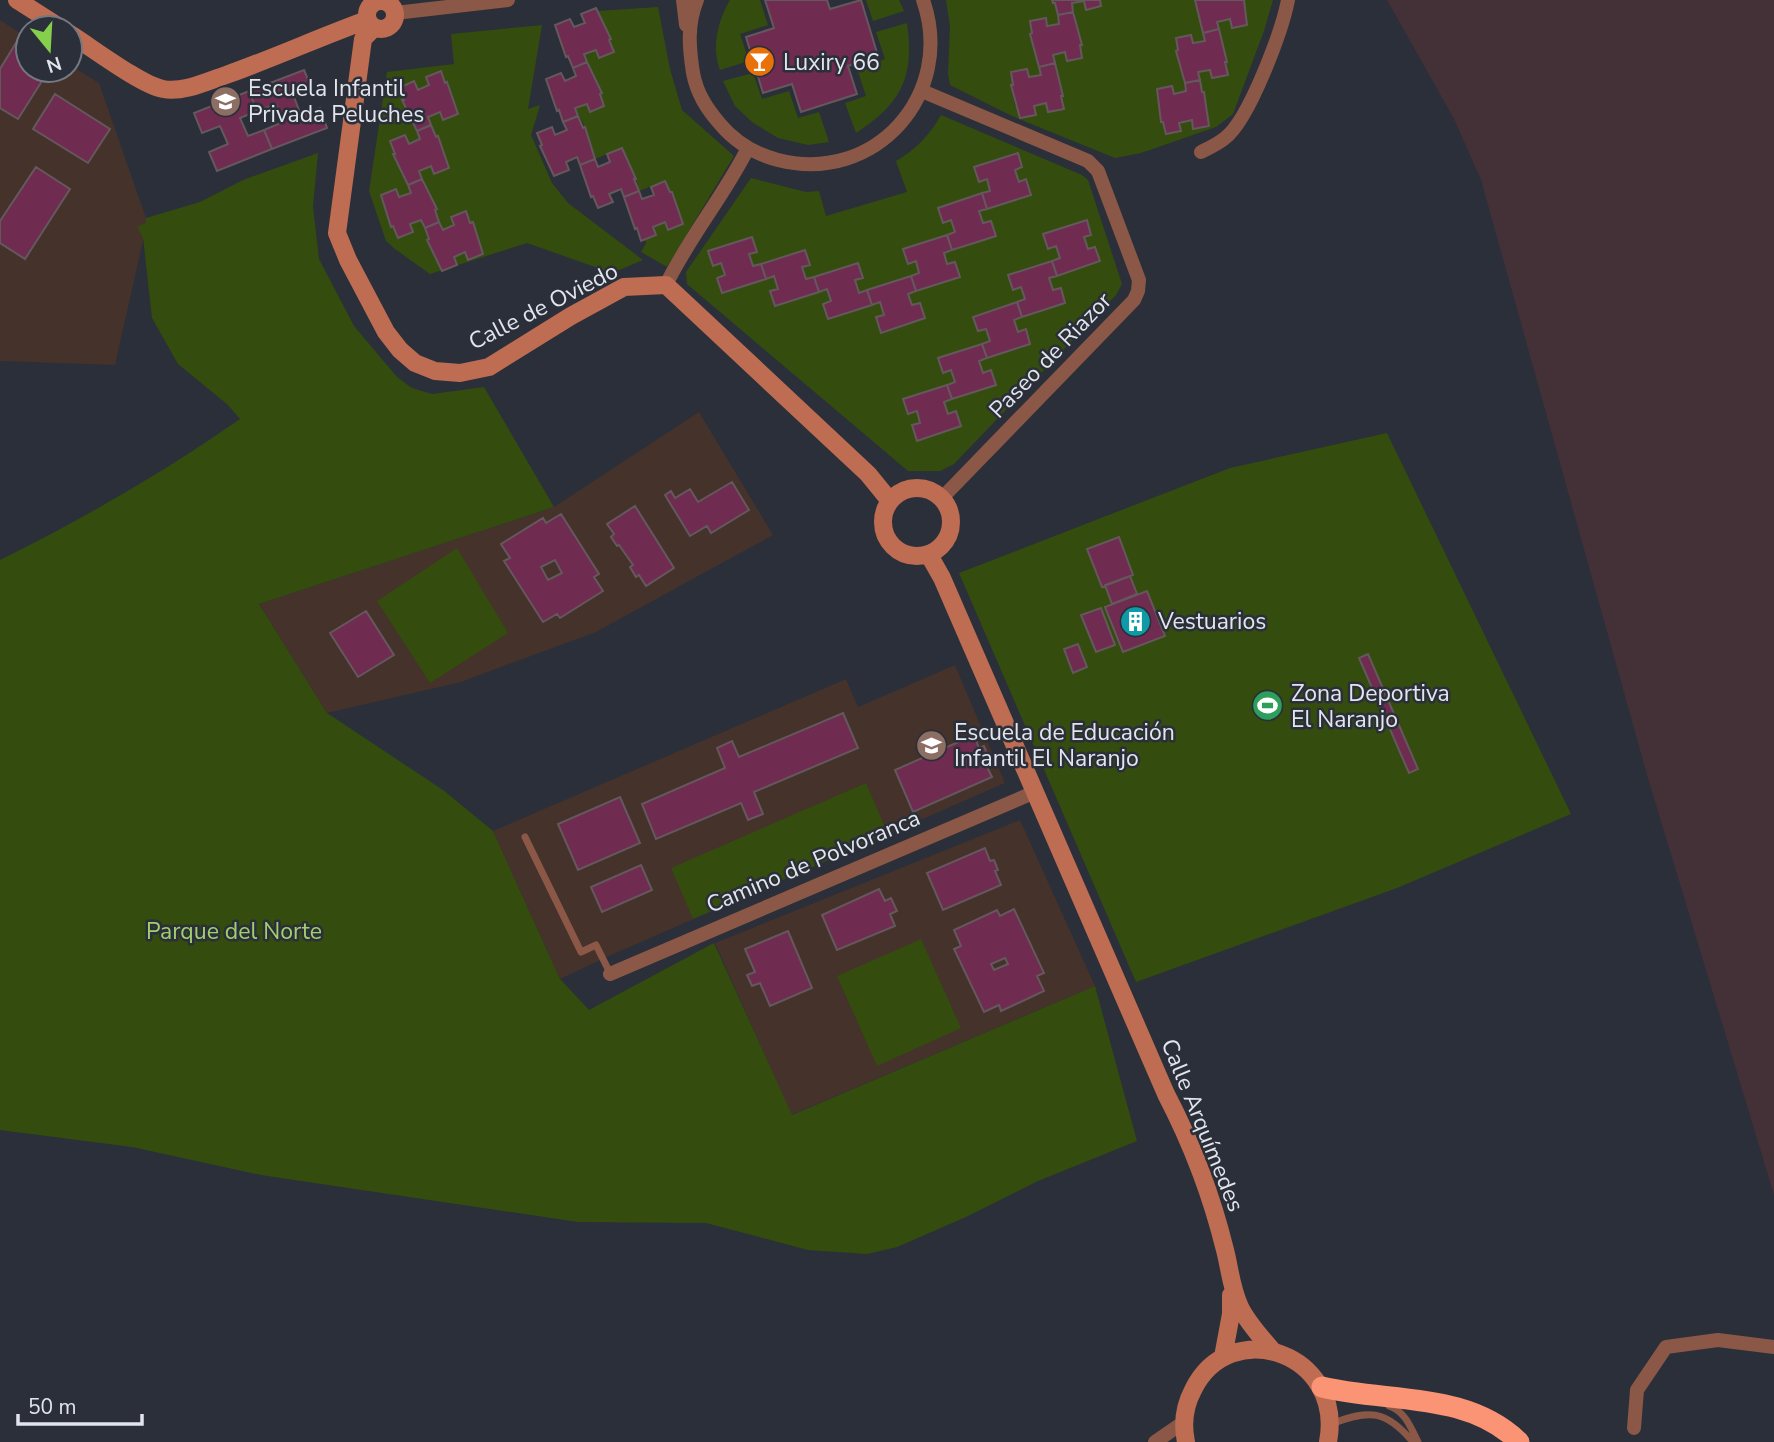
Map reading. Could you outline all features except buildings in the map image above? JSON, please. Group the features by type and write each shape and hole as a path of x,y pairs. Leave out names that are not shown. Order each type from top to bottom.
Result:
{"highway":[{"path":"1322,1387 1344,1392 1415,1399 1466,1411 1488,1420 1519,1442"}],"street":[{"path":"17,0 39,14"},
{"path":"371,24 368,9 376,1 396,8 509,0"},
{"path":"683,0 695,83 705,107 732,138 761,156 797,165 849,160 895,130 922,91 930,58 930,33 923,0"},
{"path":"688,40 697,0"},
{"path":"1201,152 1227,137 1251,100 1283,23 1288,0"},
{"path":"84,43 148,83 164,89 178,89 203,83 371,24 383,29 391,25 396,8"},
{"name":"Calle de Oviedo","path":"371,24 360,51 337,233 348,260 386,332 400,350 415,363 435,371 460,373 489,367 624,287 666,285"},
{"name":"Paseo de Riazor","path":"922,91 1088,160 1098,171 1139,280 1134,300 942,498"},
{"path":"748,148 717,204 666,285 868,474 890,500"},
{"path":"920,488 932,491 942,498 950,511 951,532 940,548 929,555 920,556 904,554 891,544 883,524 884,512 890,500 905,490 920,488"},
{"path":"929,555 942,578 1035,792"},
{"name":"Camino de Polvoranca","path":"610,974 1035,792"},
{"name":"Calle Arquímedes","path":"1035,792 1166,1094 1181,1122 1214,1214 1241,1309 1272,1350"},
{"name":"Calle Arquímedes","path":"1223,1357 1231,1314 1231,1281"},
{"path":"1634,1428 1637,1390 1666,1347 1718,1339 1774,1347"},
{"path":"1186,1442 1186,1404 1198,1379 1223,1357 1248,1350 1272,1350 1303,1364 1322,1387 1330,1433"},
{"path":"1155,1442 1184,1422"}],"lane":[{"path":"525,837 581,952 596,945 610,974"},
{"path":"1344,1392 1396,1408 1408,1421 1416,1442"},
{"path":"1330,1433 1350,1417 1372,1414 1396,1422 1416,1442"}],"shaded area":[{"path":"1387,0 1774,0 1774,1195 1647,775 1481,180 1454,119"},
{"path":"0,20 14,29 14,84 84,84 84,74 99,83 147,223 115,365 0,361"},
{"path":"699,412 773,535 596,632 461,682 327,713 259,604 554,507"},
{"path":"955,665 1005,783 560,979 493,831 846,679 858,707"},
{"path":"1020,820 1095,986 791,1115 715,943"}],"green space":[{"path":"730,0 760,0 768,25 740,34 749,61 720,70 716,53 717,34"},
{"path":"866,0 899,0 904,11 873,21"},
{"path":"946,0 1052,0 1055,3 1059,24 1047,26 1045,18 1030,21 1030,34 1041,75 1029,77 1026,69 1011,73 1015,106 1046,103 1049,112 1063,109 1063,95 1053,55 1065,52 1067,61 1082,57 1082,44 1072,3 1084,1 1086,9 1101,6 1100,0 1195,0 1205,41 1193,43 1176,39 1176,51 1186,91 1174,94 1172,86 1157,89 1161,122 1166,134 1181,131 1179,123 1192,120 1193,128 1208,112 1198,72 1210,70 1228,75 1217,22 1230,19 1232,28 1246,25 1244,0 1273,0 1233,114 1216,127 1141,153 1115,158 1012,116 950,85 950,26"},
{"path":"658,7 670,69 682,110 734,156 667,267 641,252 646,243 645,239 656,234 653,227 665,222 668,230 679,211 672,192 665,181 639,191 622,148 595,159 585,127 575,108 587,104 590,111 604,106 600,94 602,92 584,54 596,50 599,58 611,39 597,11"},
{"path":"907,23 909,59 901,87 884,111 856,133 845,103 866,96 857,69 885,59 876,32"},
{"path":"542,25 528,109 540,105 531,135 552,183 568,203 643,260 612,273 527,243 430,274 386,241 369,191 387,72 454,64 451,34","holes":["440,71 445,83 448,82 458,114 443,120 440,112 428,117 449,168 434,174 431,166 419,171 437,209 435,210 443,230 454,225 451,217 466,211 470,223 473,222 483,254 469,260 465,252 454,257 435,259 421,220 410,224 413,233 399,238 393,226 391,227 381,196 396,189 399,197 411,193 393,155 405,135 409,144 420,139 402,101 404,100 399,88 414,82 418,90 429,85 426,77"]},
{"path":"753,73 762,99 789,91 798,118 819,112 829,142 808,145 778,138 752,122 735,106 723,81"},
{"path":"941,115 1082,175 1088,180 1122,284 1116,295 954,464 940,471 908,471 687,284 686,272 751,178 806,192 819,191 826,216 907,192 896,161 922,141","holes":["1017,153 1022,167 1015,170 1019,182 1026,180 1031,194 979,211 983,223 991,221 996,236 944,253 947,264 956,262 960,277 908,294 912,305 920,303 925,318 881,333 876,318 884,315 880,302 828,319 823,304 831,301 827,289 775,306 770,291 778,289 774,276 722,293 717,278 725,275 721,263 713,266 708,251 752,237 757,252 749,254 753,266 805,250 810,264 802,267 806,279 858,263 863,277 855,280 859,293 919,273 916,261 908,264 903,249 955,232 951,220 943,223 938,208 990,191 987,179 979,181 974,167","1087,220 1091,235 1084,237 1088,249 1095,247 1100,261 1049,278 1053,290 1061,288 1065,303 1014,320 1018,332 1026,329 1030,344 979,361 983,373 991,371 995,385 944,402 948,414 956,412 917,440 912,426 920,423 917,411 908,414 904,399 955,382 951,370 943,372 939,358 990,341 986,329 978,331 974,317 1025,299 1021,287 1013,290 1008,275 1060,258 1056,246 1048,249 1043,234"]},
{"name":"Parque del Norte","path":"318,153 313,206 319,259 354,326 397,377 412,388 432,394 484,387 554,507 259,604 327,713 443,790 493,831 560,979 589,1010 714,943 792,1115 1095,986 1137,1141 1038,1181 897,1247 867,1254 808,1250 706,1223 578,1222 261,1175 132,1147 0,1130 0,560 123,494 240,419 228,405 178,364 152,318 143,237 137,227 146,223 146,218 200,202 243,180"},
{"name":"Zona Deportiva El Naranjo","path":"1387,433 1571,814 1397,888 1136,982 959,573 1230,468"},
{"path":"457,548 508,633 430,683 377,601"},
{"path":"866,783 888,834 693,919 671,868"},
{"path":"921,939 961,1028 877,1066 837,976"}],"place":[{"name":"Luxiry 66","path":"760,62"},
{"name":"Escuela Infantil Privada Peluches","path":"225,101"},
{"name":"Vestuarios","path":"1135,621"},
{"name":"Zona Deportiva El Naranjo","path":"1268,706"},
{"name":"Escuela de Educación Infantil El Naranjo","path":"931,745"}]}
